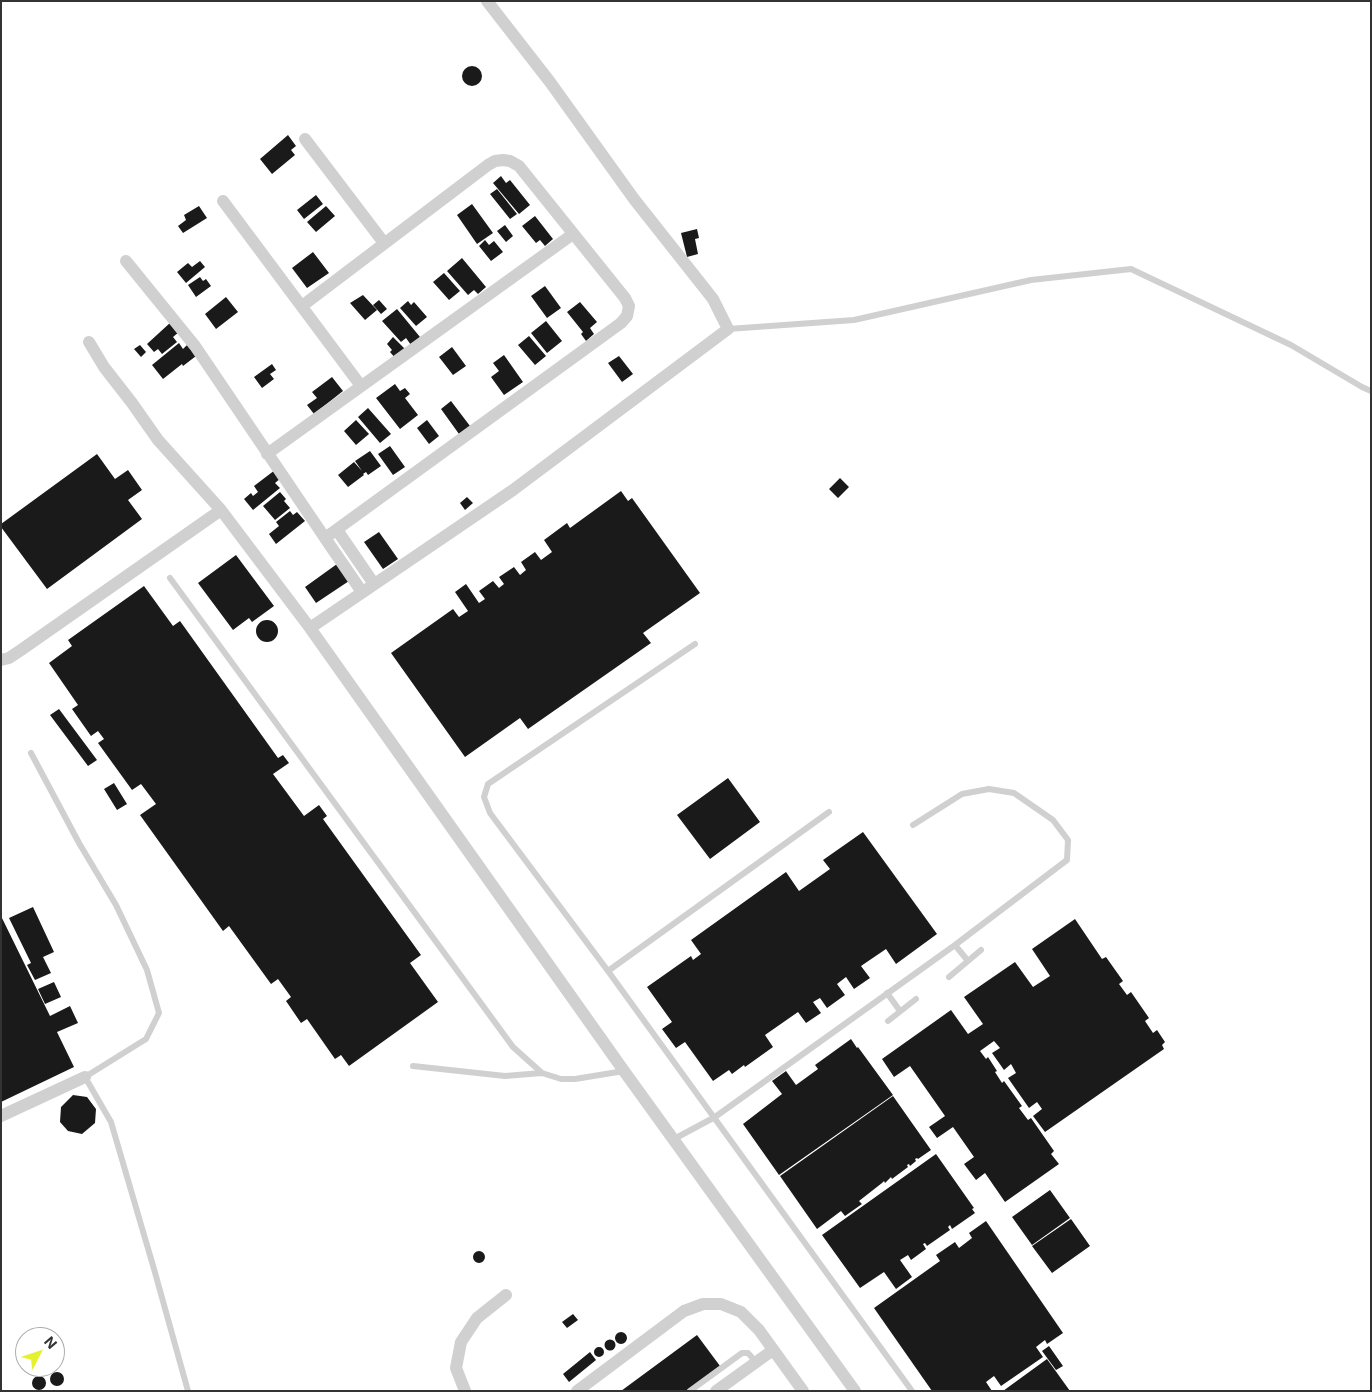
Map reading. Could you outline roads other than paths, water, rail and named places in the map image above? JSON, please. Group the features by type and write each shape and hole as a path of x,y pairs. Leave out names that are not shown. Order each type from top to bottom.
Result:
{"street":[{"path":"310,628 512,490 728,329 713,299 634,199 555,89 487,1"},
{"path":"305,139 384,243"},
{"path":"302,306 488,165 495,161 503,160 510,161 519,166 625,298 629,306 627,316 621,323 325,538"},
{"path":"222,201 361,386"},
{"path":"267,454 573,234"},
{"path":"126,261 195,346 362,592"},
{"path":"89,342 104,367 158,440 221,510 310,628 850,1389"},
{"path":"1,660 9,658 21,650 221,510"},
{"path":"337,530 374,584"},
{"path":"1,1116 85,1077"},
{"path":"465,1391 456,1368 461,1342 477,1318 506,1295"},
{"path":"577,1391 684,1311 703,1304 721,1304 741,1312 759,1330 803,1391"},
{"path":"716,1391 773,1350"}],"lane":[{"path":"728,329 854,320 1031,280 1130,269 1291,345 1371,391"},
{"path":"170,578 513,1047 542,1073 561,1080 624,1071"},
{"path":"696,644 488,784 484,797 490,813 715,1117 912,1391"},
{"path":"31,753 79,843 124,921 147,970 159,1013 146,1039 85,1077 111,1122 188,1391"},
{"path":"674,1139 715,1117 955,945 1067,860 1068,840 1053,820 1014,793 989,789 962,794 913,825"},
{"path":"608,971 829,812"},
{"path":"955,945 968,961"},
{"path":"948,977 981,950"},
{"path":"887,993 900,1011"},
{"path":"888,1021 916,999"},
{"path":"414,1066 505,1076 542,1073"},
{"path":"690,1391 742,1353 748,1353 756,1362"}]}
